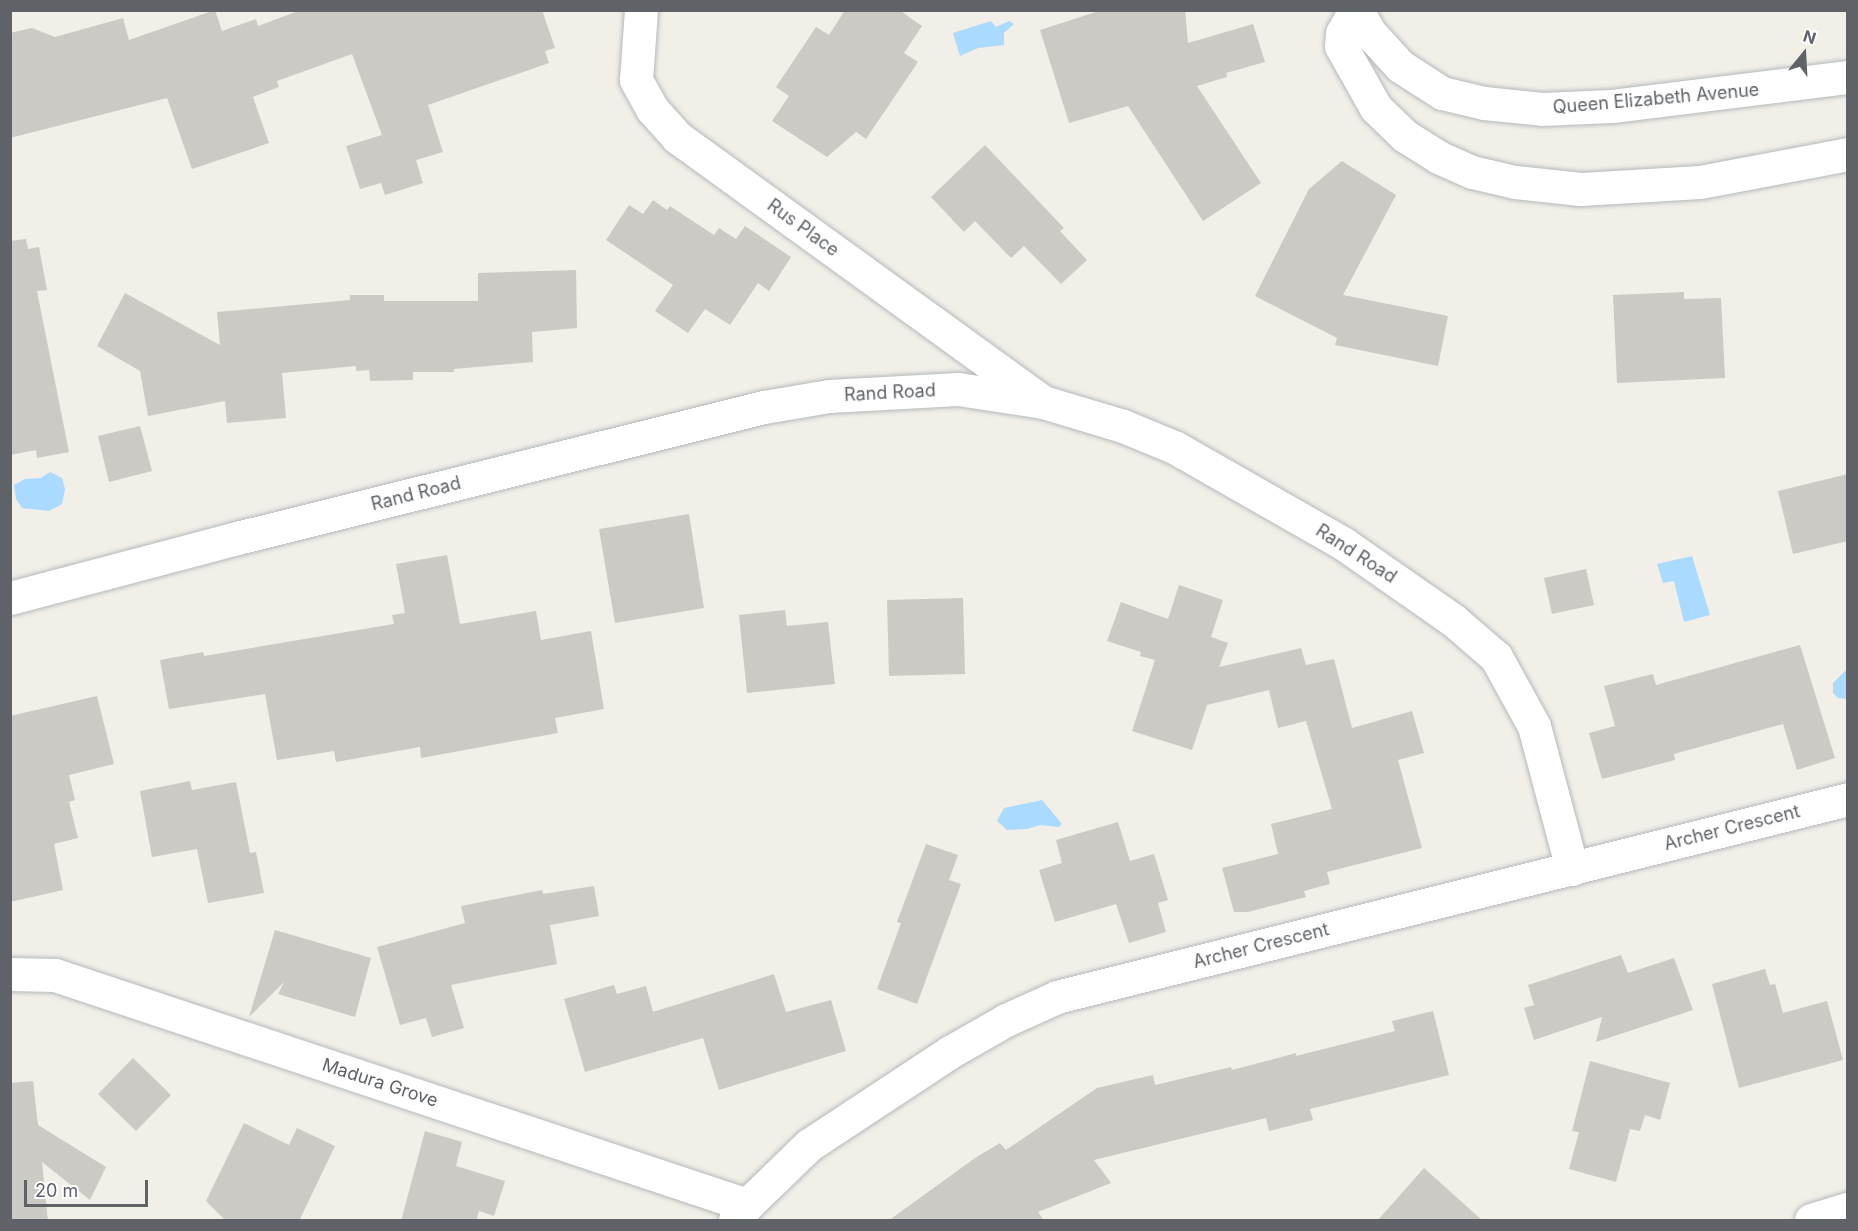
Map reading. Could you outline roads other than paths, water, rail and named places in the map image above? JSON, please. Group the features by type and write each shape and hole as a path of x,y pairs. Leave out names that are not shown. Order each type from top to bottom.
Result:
{"street":[{"name":"Rus Place","path":"641,10 636,80 652,109 677,137 1043,402"},
{"name":"Queen Elizabeth Avenue","path":"1356,10 1369,32 1400,66 1442,93 1484,103 1542,109 1612,105 1848,77"},
{"path":"1356,10 1342,33 1341,46 1376,108 1405,136 1438,157 1472,172 1515,182 1581,189 1700,183 1848,154"},
{"name":"Rand Road","path":"10,598 237,538 764,407 829,396 958,389 1043,402 1123,426 1176,448 1344,544 1462,627 1496,657 1534,726 1572,869"},
{"name":"Archer Crescent","path":"741,1213 818,1139 950,1052 1006,1020 1057,997 1848,799"},
{"name":"Madura Grove","path":"10,974 55,975 741,1213"},
{"path":"1811,1221 1848,1209"}],"water":[{"path":"991,21 996,27 1009,21 1014,24 1004,33 1004,45 978,48 960,56 953,33"},
{"path":"50,472 62,478 65,489 62,504 49,511 22,508 16,499 14,485 25,479 41,478"},
{"path":"1692,556 1710,615 1684,622 1674,581 1663,583 1657,564"},
{"path":"1847,669 1847,699 1838,698 1833,693 1833,683"},
{"path":"1042,800 1062,824 1059,827 1040,825 1027,829 1007,830 997,821 1004,808"}]}
